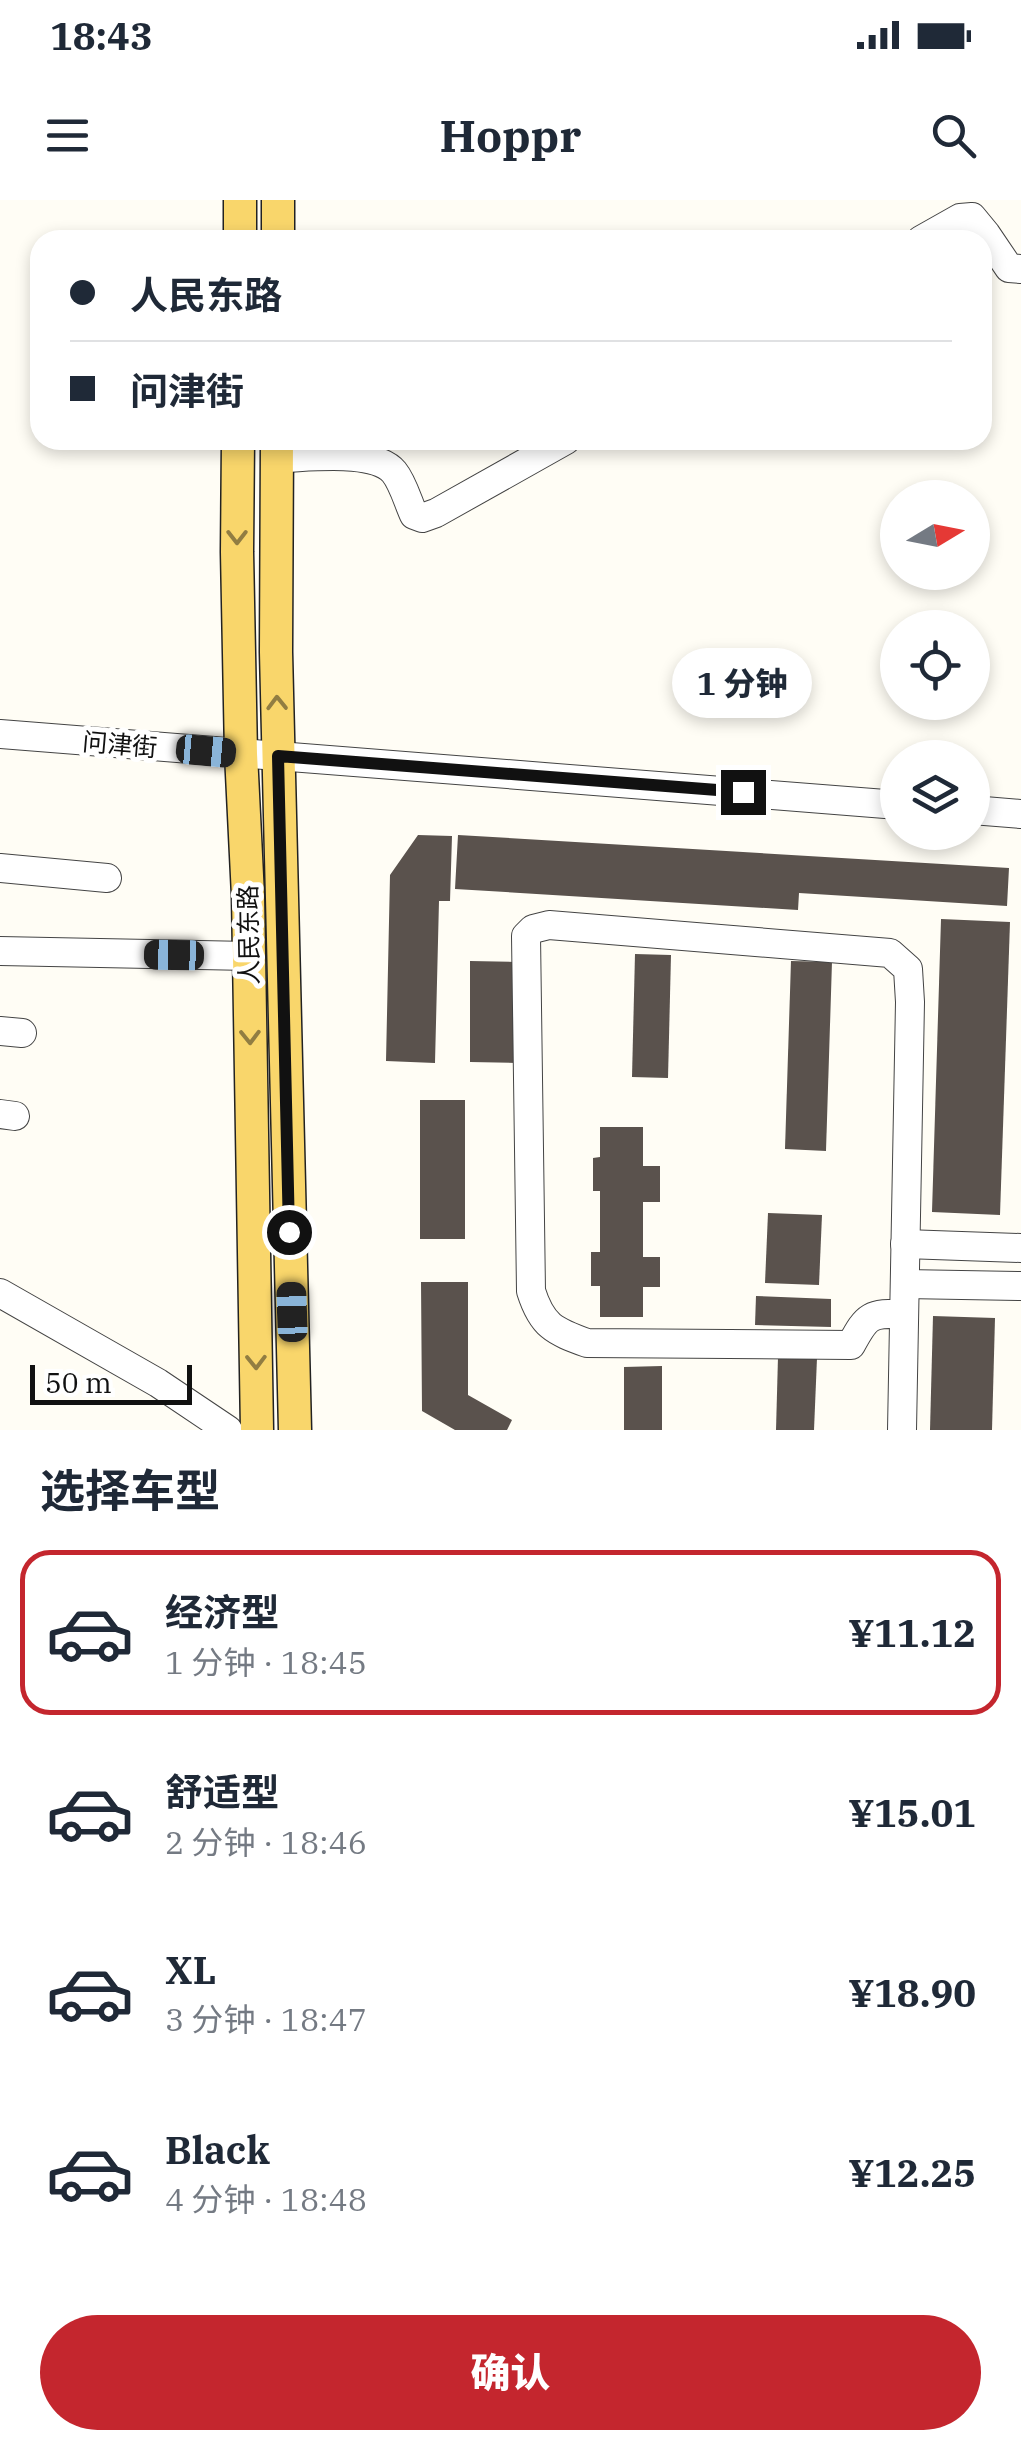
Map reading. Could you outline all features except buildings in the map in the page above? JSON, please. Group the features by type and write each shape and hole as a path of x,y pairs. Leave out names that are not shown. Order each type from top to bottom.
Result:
{"main road":[{"path":"240,200 240,230"},
{"path":"278,200 278,230"},
{"name":"人民东路","path":"238,450 257,1430"},
{"name":"人民东路","path":"277,450 278,756 295,1430"}],"street":[{"path":"939,230 960,218 972,217 983,230"},
{"path":"992,243 1008,268 1021,269"},
{"path":"288,450 380,461 394,472 414,515 422,518 548,450"},
{"name":"问津街","path":"0,734 880,804"},
{"path":"990,811 1021,814"},
{"path":"0,868 107,878"},
{"path":"902,1430 910,1002 908,970 890,953 548,925 533,929 526,936 531,1291 546,1324 587,1342 850,1344 865,1319 878,1313 904,1314"},
{"path":"0,950 248,956"},
{"path":"905,1244 1021,1248"},
{"path":"904,1284 1021,1286"},
{"path":"0,1293 158,1384 228,1430"}],"route":[{"path":"289,1232 278,756 743,792"}]}
